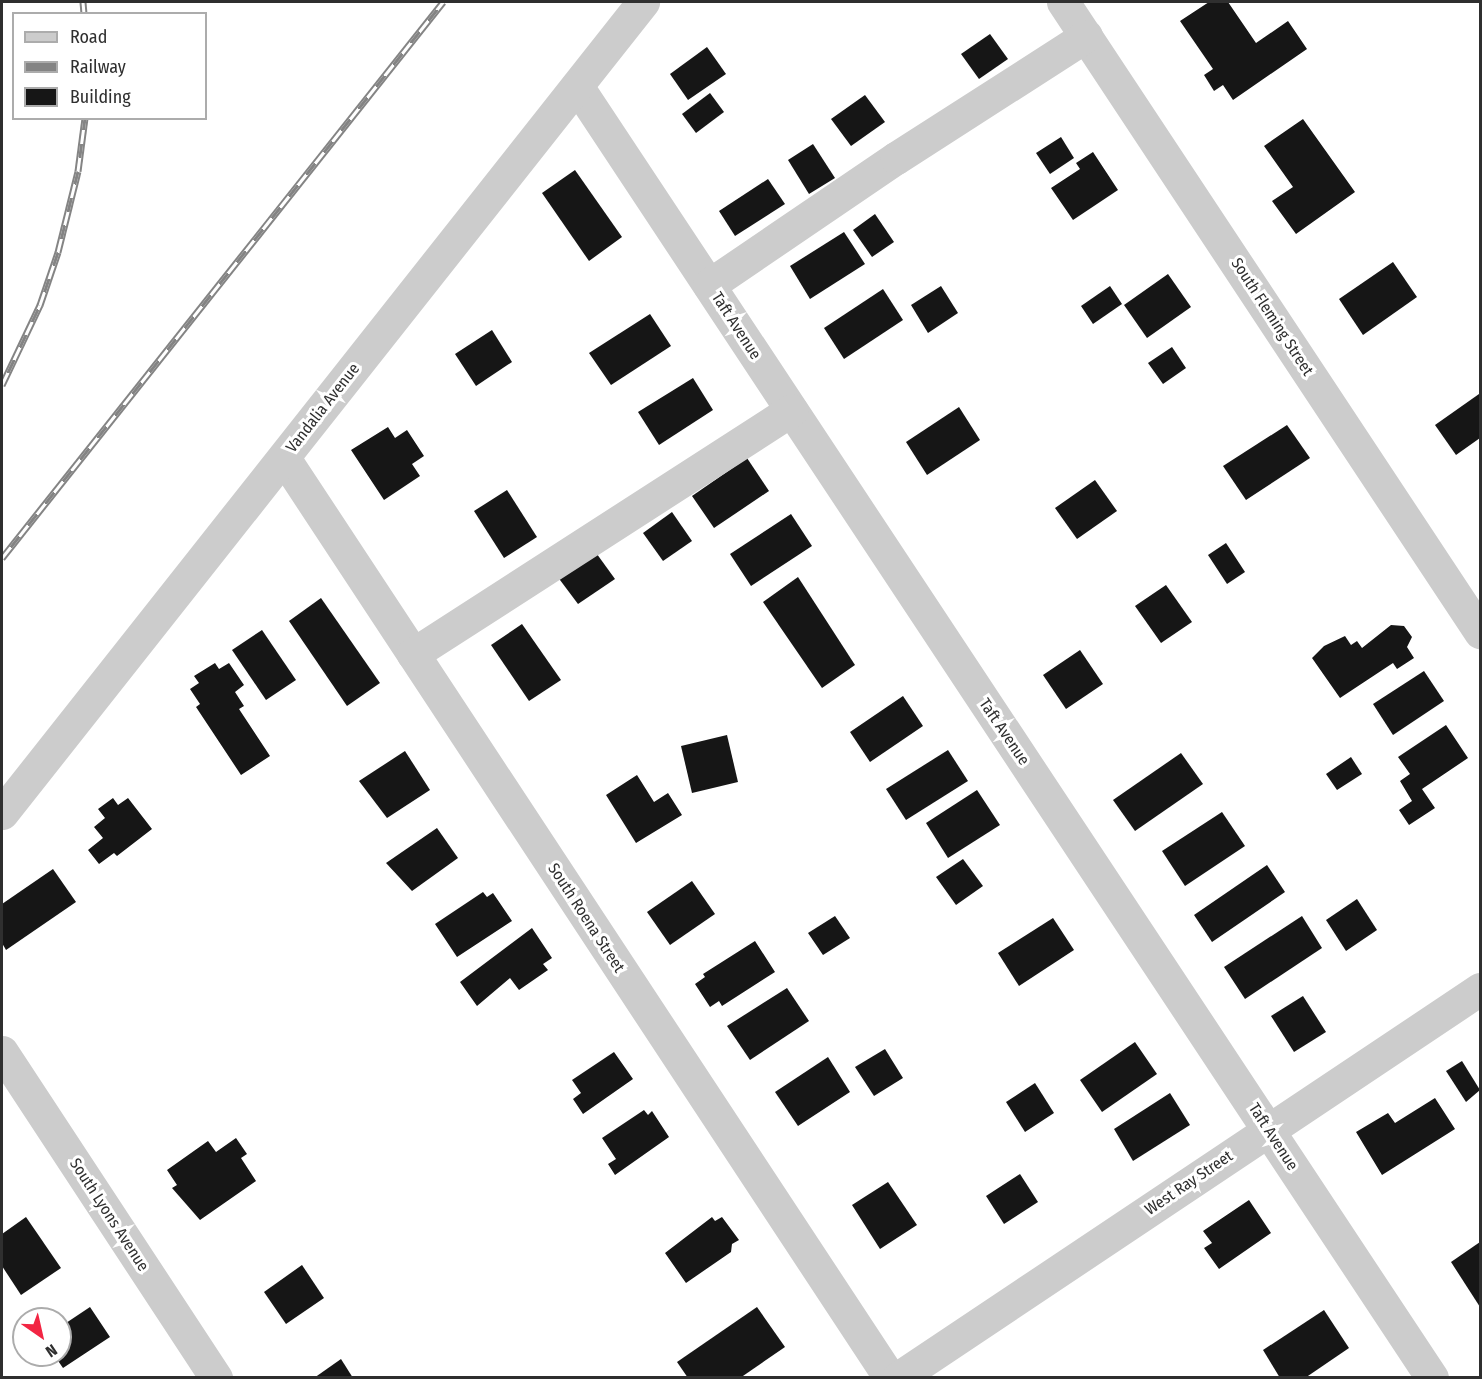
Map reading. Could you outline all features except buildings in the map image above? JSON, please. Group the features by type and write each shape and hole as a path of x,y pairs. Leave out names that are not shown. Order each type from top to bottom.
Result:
{"street":[{"name":"Vandalia Avenue","path":"2,813 644,2"},
{"name":"South Fleming Street","path":"1063,2 1480,632"},
{"path":"709,285 896,158 1086,36"},
{"name":"Taft Avenue","path":"577,86 1432,1377"},
{"path":"413,654 791,410"},
{"name":"South Roena Street","path":"284,458 890,1377"},
{"name":"West Ray Street","path":"898,1377 1480,989"},
{"name":"South Lyons Avenue","path":"2,1052 216,1377"}],"railway":[{"path":"83,2 84,12"},
{"path":"2,558 443,2"},
{"path":"2,385 40,305 58,252 78,171 85,120"}]}
